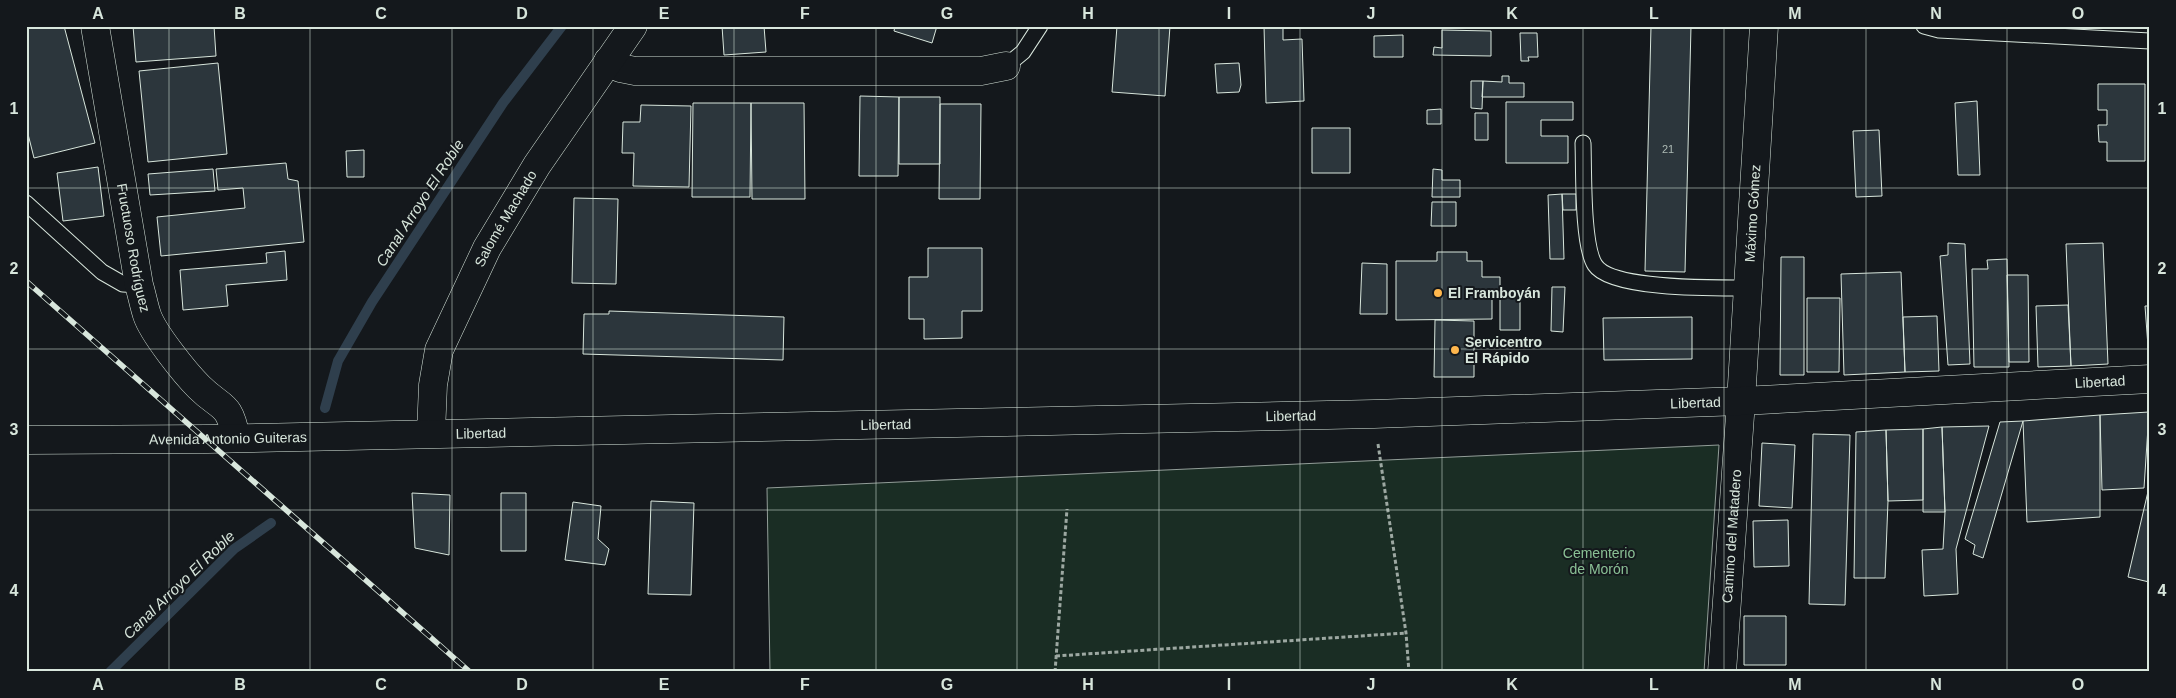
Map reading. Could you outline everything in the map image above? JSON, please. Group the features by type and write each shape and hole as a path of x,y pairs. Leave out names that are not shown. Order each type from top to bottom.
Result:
{"main road":[{"name":"Fructuoso Rodríguez","path":"96,26 139,285 148,317 171,354 200,388 225,407 232,419 236,438"},
{"name":"Salomé Machado","path":"431,433 433,385 439,350 487,248 537,165 633,26"},
{"name":"Máximo Gómez","path":"1741,401 1764,26"},
{"path":"608,61 620,68 635,71 981,71 1006,66"},
{"name":"Libertad","path":"431,433 1374,414 1741,401 2150,379"},
{"name":"Camino del Matadero","path":"1722,672 1741,401"},
{"name":"Avenida Antonio Guiteras","path":"26,440 236,438 431,433"}],"lane":[{"path":"1006,66 1023,52 1040,26"},
{"path":"1924,26 1939,30 2150,41"},
{"path":"1582,143 1588,249 1595,266 1612,278 1667,286 1748,288"},
{"path":"26,203 102,272 123,284 139,285"}],"path":[{"path":"1374,414 1406,633 1409,672"},
{"path":"1054,672 1067,509"},
{"path":"1056,656 1406,633"}],"green space":[{"name":"Cementerio de Morón","path":"1719,445 1704,672 770,672 767,488"}],"building":[{"path":"64,26 95,143 34,158 26,126 26,27"},
{"path":"133,26 214,26 216,56 136,62"},
{"path":"722,26 764,26 766,52 724,55"},
{"path":"895,26 937,26 932,43 894,31"},
{"path":"1117,26 1170,26 1165,96 1112,92"},
{"path":"1264,26 1283,26 1283,40 1302,39 1304,101 1266,103"},
{"path":"1651,26 1691,26 1685,272 1645,271"},
{"path":"1442,30 1491,31 1491,56 1433,55 1434,47 1442,48"},
{"path":"1520,33 1537,33 1538,57 1528,57 1529,61 1521,61"},
{"path":"1403,35 1403,57 1374,57 1374,36"},
{"path":"218,63 227,154 148,162 139,71"},
{"path":"1239,63 1241,85 1239,92 1217,93 1215,64"},
{"path":"1502,76 1509,76 1509,83 1524,83 1524,97 1482,97 1483,81 1502,82"},
{"path":"1471,81 1483,81 1482,109 1471,108"},
{"path":"2098,84 2145,84 2145,161 2107,161 2107,142 2099,142 2098,125 2107,125 2107,110 2098,110"},
{"path":"860,96 899,97 898,176 859,176"},
{"path":"899,97 940,97 940,164 899,164"},
{"path":"1977,101 1980,175 1958,175 1955,103"},
{"path":"1506,102 1573,102 1573,120 1541,120 1541,136 1568,136 1568,163 1506,163"},
{"path":"693,103 751,103 750,197 692,197"},
{"path":"751,103 804,103 805,199 752,199"},
{"path":"940,104 981,104 980,199 939,199"},
{"path":"641,105 691,106 689,187 633,186 634,153 622,153 623,122 640,122"},
{"path":"1441,109 1441,124 1427,124 1427,110"},
{"path":"1475,113 1488,113 1488,140 1475,140"},
{"path":"1312,128 1350,128 1350,173 1312,173"},
{"path":"1879,130 1882,196 1856,197 1853,131"},
{"path":"364,150 364,177 347,177 346,151"},
{"path":"286,163 288,179 298,181 304,242 161,256 157,217 245,208 243,188 218,190 216,169"},
{"path":"98,167 104,216 63,221 57,173"},
{"path":"213,169 215,191 150,195 148,174"},
{"path":"1433,169 1442,170 1442,180 1460,180 1460,197 1432,197"},
{"path":"1562,194 1576,194 1576,210 1563,210"},
{"path":"1562,194 1564,259 1550,259 1548,195"},
{"path":"574,198 618,199 616,284 572,283"},
{"path":"1432,202 1456,202 1456,226 1431,226"},
{"path":"1948,243 1965,244 1970,364 1948,365 1940,256 1948,255"},
{"path":"2103,243 2108,364 2071,366 2066,244"},
{"path":"928,248 982,248 982,311 962,311 962,338 924,339 924,319 909,319 909,277 928,277"},
{"path":"285,251 287,280 226,285 228,306 183,310 180,270 267,263 266,253"},
{"path":"1437,252 1467,252 1467,261 1482,261 1482,277 1500,277 1500,291 1492,291 1492,319 1396,320 1396,261 1437,261"},
{"path":"1781,257 1804,257 1804,375 1780,375"},
{"path":"2007,259 2009,367 1974,367 1972,269 1988,269 1987,260"},
{"path":"1362,263 1387,264 1387,314 1360,314"},
{"path":"1901,272 1905,372 1844,375 1841,274"},
{"path":"2007,275 2028,275 2029,362 2009,362"},
{"path":"1552,287 1565,287 1563,332 1551,331"},
{"path":"1500,291 1520,291 1520,330 1500,330"},
{"path":"1807,298 1840,298 1839,372 1807,372"},
{"path":"2068,305 2071,366 2038,367 2036,306"},
{"path":"2145,306 2150,306 2149,360"},
{"path":"609,311 784,317 783,360 583,354 584,314 609,314"},
{"path":"1937,316 1939,371 1905,372 1903,317"},
{"path":"1692,317 1692,359 1604,360 1603,318"},
{"path":"1435,320 1474,321 1474,377 1434,377"},
{"path":"2149,412 2144,488 2102,490 2100,415"},
{"path":"2100,415 2100,517 2027,522 2023,421"},
{"path":"2023,421 1983,558 1973,554 1975,545 1965,539 2000,422"},
{"path":"1989,426 1956,549 1958,594 1924,596 1922,550 1943,549 1945,512 1942,427"},
{"path":"1942,427 1945,512 1923,512 1923,429"},
{"path":"1923,429 1923,500 1888,501 1886,430"},
{"path":"1886,430 1888,501 1885,578 1854,578 1856,432"},
{"path":"1813,434 1850,435 1845,605 1809,604"},
{"path":"1762,443 1795,445 1792,508 1759,506"},
{"path":"2150,483 2150,578 2149,582 2128,577"},
{"path":"412,493 450,495 449,555 415,548"},
{"path":"501,493 526,493 526,551 501,551"},
{"path":"651,501 694,503 691,595 648,594"},
{"path":"573,502 601,506 598,539 609,549 605,565 565,560"},
{"path":"1788,520 1789,566 1754,567 1753,521"},
{"path":"1744,616 1786,616 1786,665 1744,665"}],"waterway":[{"name":"Canal Arroyo El Roble","path":"325,408 338,361 372,302 503,103 562,26"},
{"name":"Canal Arroyo El Roble","path":"110,672 234,549 271,523"}],"railway":[{"path":"26,281 470,672"}],"place":[{"name":"El Framboyán","path":"1438,293"},
{"name":"Servicentro El Rápido","path":"1455,350"}]}
